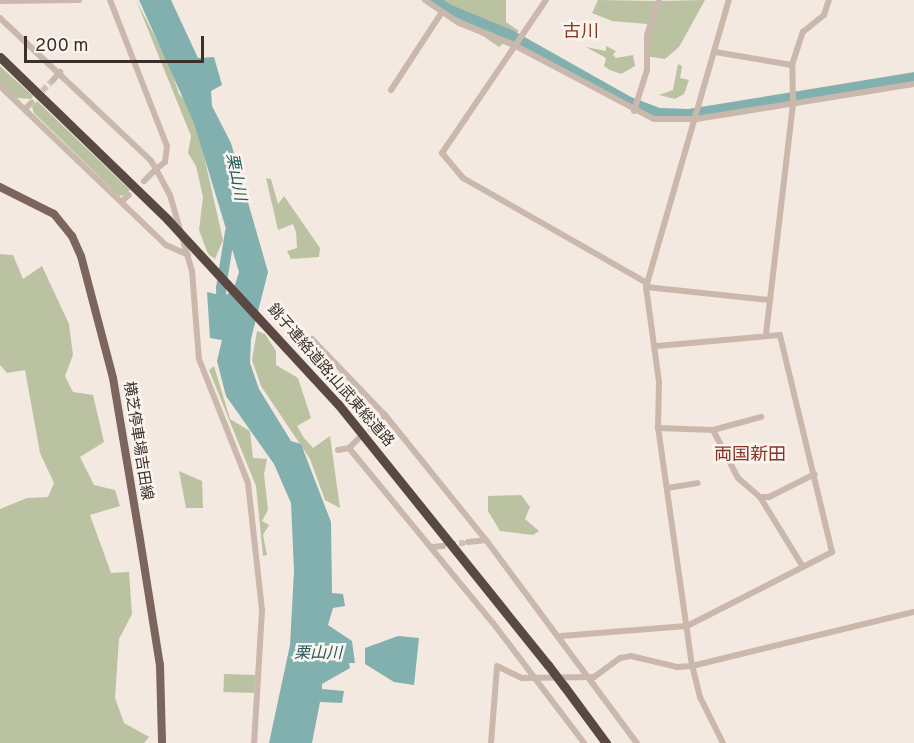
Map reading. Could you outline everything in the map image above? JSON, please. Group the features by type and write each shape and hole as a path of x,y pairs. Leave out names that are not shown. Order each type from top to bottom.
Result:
{"highway":[{"name":"銚子連絡道路;山武東総道路","path":"0,57 168,220 338,404 446,533 606,743"}],"main road":[{"name":"横芝停車場吉田線","path":"0,187 54,214 72,236 81,256 108,356 122,433 160,665 162,743"}],"street":[{"path":"0,1 79,0"},
{"path":"110,0 167,146 165,162 144,181"},
{"path":"425,0 441,12 514,45 634,111 672,121 697,115 793,104 914,84"},
{"path":"546,0 442,153 463,178 647,285 770,300"},
{"path":"634,111 647,70 647,35 659,0"},
{"path":"723,743 700,697 692,666 658,428 656,346 647,285 729,0"},
{"path":"766,334 793,104 792,65 803,32 824,15 829,0"},
{"path":"391,90 441,12"},
{"path":"0,18 60,72 156,169 170,195 189,255 197,300 199,359 216,408 242,463 256,528 262,610 254,743"},
{"path":"715,52 792,65"},
{"path":"53,80 60,72"},
{"path":"0,86 26,108 166,246 189,255"},
{"path":"26,108 32,102"},
{"path":"122,201 129,195"},
{"path":"561,636 687,626 831,552 815,474 779,333 656,346"},
{"path":"312,339 384,415 486,540 561,636 637,743"},
{"path":"370,428 384,415"},
{"path":"658,428 713,430 760,417"},
{"path":"713,430 738,478 760,497 803,567"},
{"path":"338,450 349,448 358,439"},
{"path":"349,448 432,547 584,743"},
{"path":"760,497 769,497 815,474"},
{"path":"668,488 698,483"},
{"path":"468,542 486,540"},
{"path":"432,547 443,546"},
{"path":"491,743 496,666 522,678 534,676 589,677 620,658 631,656 677,667 692,666 914,612"}],"green space":[{"path":"136,0 169,64 179,94 190,107 199,134 223,240 215,259 208,254 199,230 203,197 196,166 188,153 191,136"},
{"path":"431,0 506,0 506,22 519,31 499,47"},
{"path":"598,0 705,0 679,47 665,59 645,56 647,24 612,21 592,13"},
{"path":"606,46 616,51 613,55 616,58 633,55 635,66 621,74 610,70 604,66 606,58 586,47 606,51"},
{"path":"678,64 682,66 680,78 689,80 684,94 675,99 659,95 673,90"},
{"path":"0,66 33,96 31,99 17,98 0,83"},
{"path":"37,101 130,190 125,195 119,196 34,113 32,107"},
{"path":"266,178 271,179 278,204 284,196 320,248 319,257 291,259 287,251 297,248 296,232 293,224 278,230"},
{"path":"0,254 13,255 23,279 42,266 69,324 73,355 65,376 73,392 93,395 104,442 80,457 94,485 115,490 120,506 90,515 111,573 129,572 132,614 119,639 115,698 124,723 149,737 144,743 0,743 0,509 27,498 48,497 54,483 40,453 25,370 7,373 0,365"},
{"path":"257,331 265,334 276,351 276,365 298,378 311,418 297,426 304,438 313,448 330,436 340,508 325,500 310,459 261,386 252,360"},
{"path":"214,366 230,419 250,431 253,458 267,459 264,474 268,510 262,521 269,525 263,535 267,555 263,556 256,486 209,370"},
{"path":"179,471 202,481 203,508 186,508"},
{"path":"521,495 530,507 525,519 539,531 533,535 500,531 488,511 488,496"},
{"path":"224,674 255,675 254,693 223,692"}],"water":[{"name":"栗山川","path":"139,0 171,0 198,58 214,57 222,85 211,91 212,106 231,143 268,272 251,339 250,363 259,389 291,441 301,444 331,522 332,593 343,594 345,606 333,608 328,625 352,641 355,663 349,663 350,668 322,684 322,689 344,691 342,703 320,702 312,743 269,743 290,645 294,571 291,503 274,464 226,396 217,361 222,340 210,338 207,292 224,296 233,291 239,272 194,123"},
{"path":"398,636 419,638 414,685 394,682 365,664 365,648"}],"waterway":[{"path":"435,0 448,9 511,35 630,102 658,113 689,114 914,77"},
{"name":"栗山川","path":"222,308 221,288 230,232"}],"tunnel":[{"path":"36,97 53,80"},
{"path":"450,545 468,542"}],"district":[{"name":"古川","path":"581,33"},
{"name":"両国新田","path":"750,456"}]}
